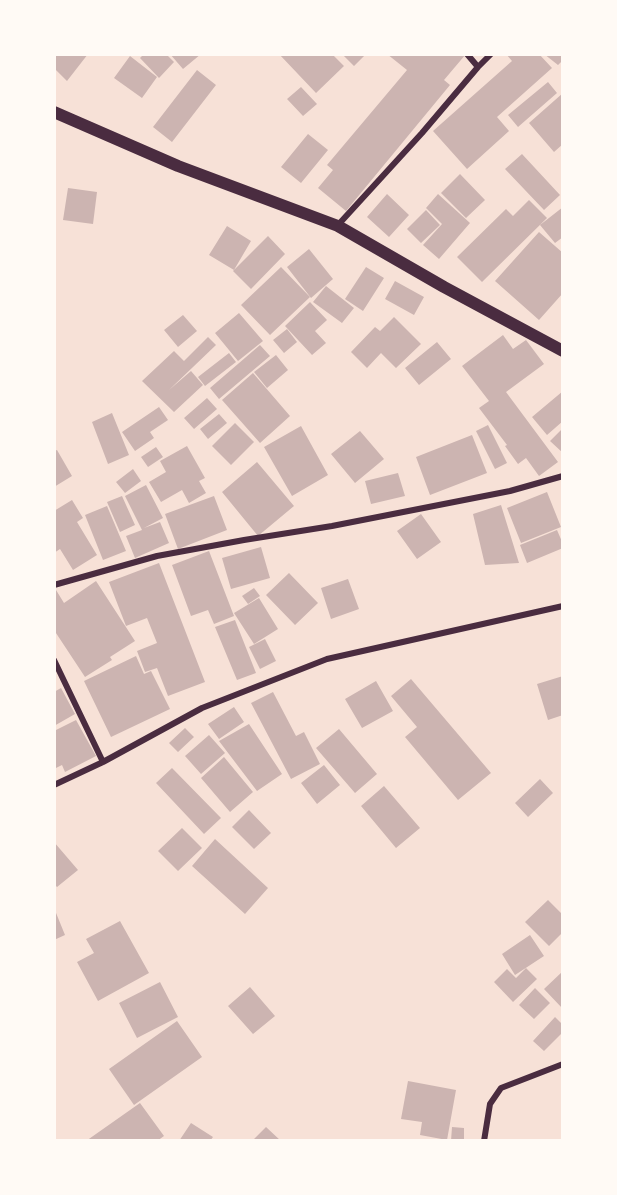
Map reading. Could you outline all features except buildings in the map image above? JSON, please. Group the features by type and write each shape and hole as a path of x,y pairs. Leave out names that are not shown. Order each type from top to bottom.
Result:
{"main road":[{"path":"54,112 178,166 338,226 563,351"}],"street":[{"path":"467,54 478,67"},
{"path":"338,226 491,54"},
{"path":"54,585 157,556 499,494 563,476"},
{"path":"54,785 103,762 202,708 327,659 563,606"},
{"path":"54,660 103,762"},
{"path":"484,1141 490,1104 501,1088 563,1064"}]}
